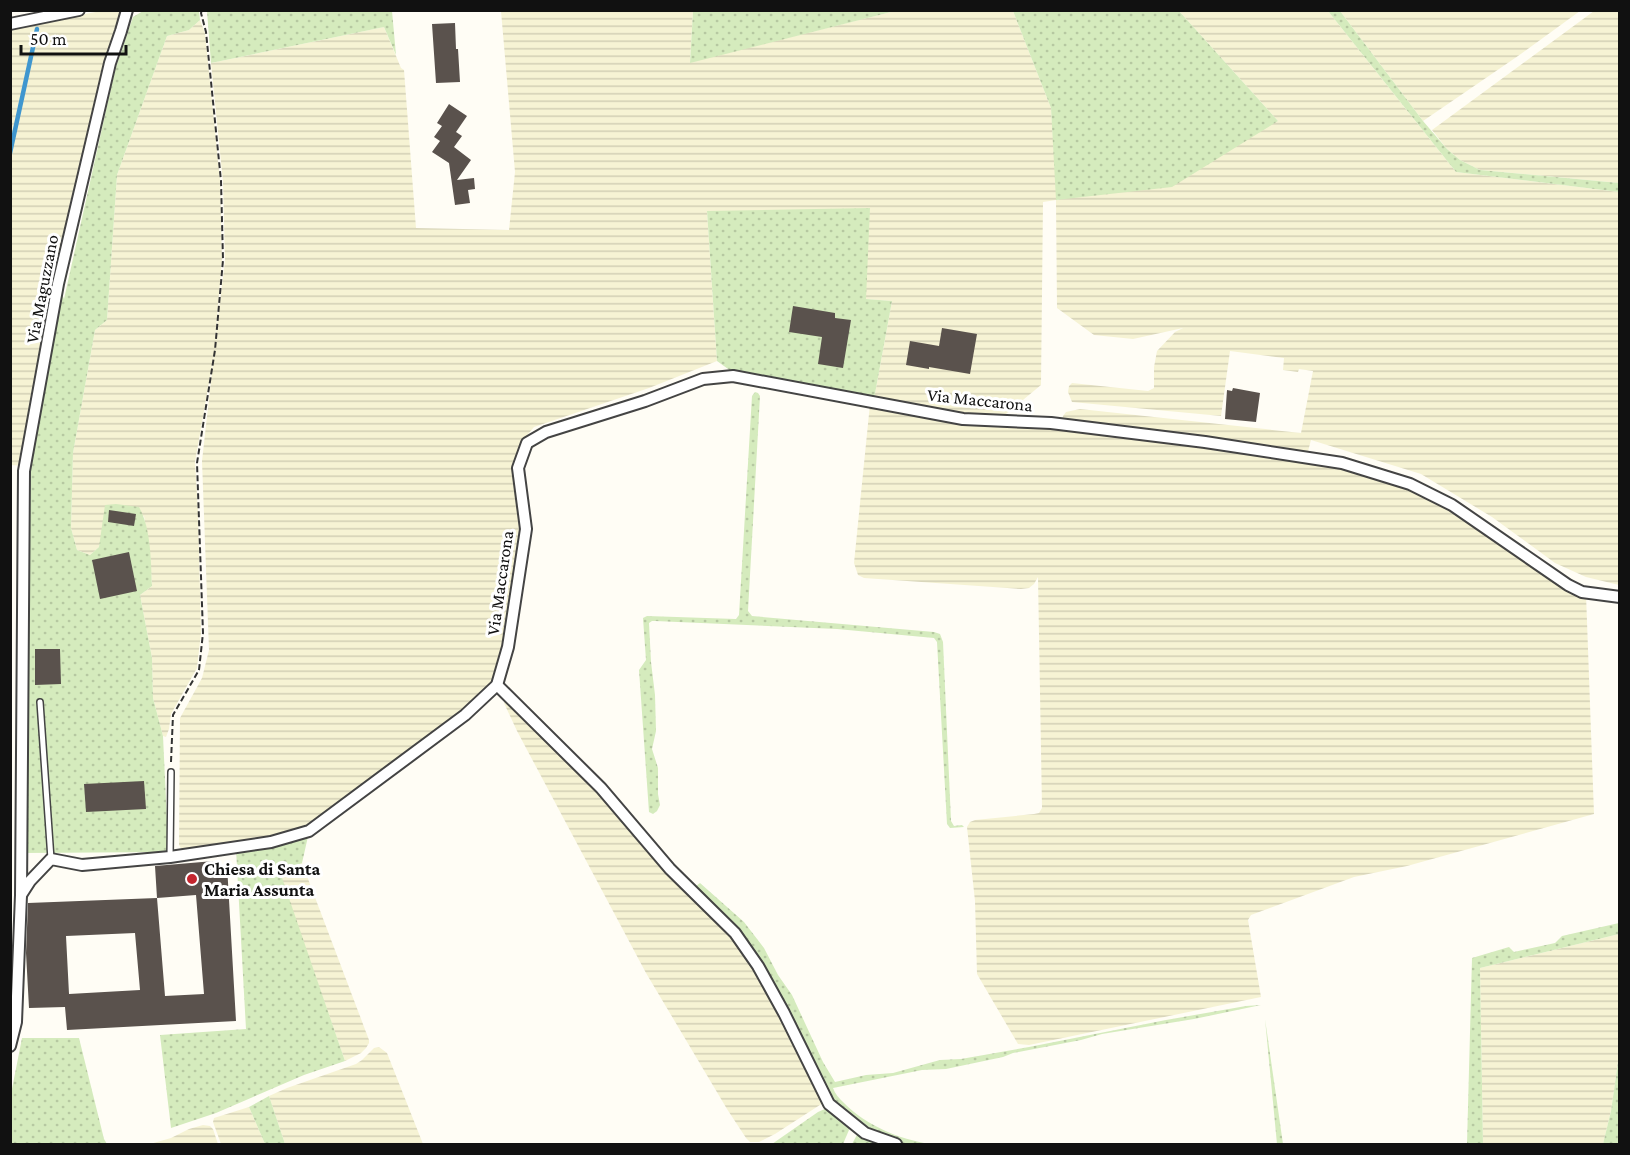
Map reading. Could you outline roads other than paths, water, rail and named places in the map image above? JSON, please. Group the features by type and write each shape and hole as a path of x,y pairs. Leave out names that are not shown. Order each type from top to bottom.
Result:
{"street":[{"path":"10,24 79,10"},
{"name":"Via Maguzzano","path":"10,1046 16,1022 21,895 24,471 58,284 110,63 127,10"},
{"name":"Via Maccarona","path":"497,685 508,647 526,529 518,468 527,443 546,432 645,401 702,380 733,376 963,419 1051,423 1205,442 1342,463 1410,484 1452,505 1568,585 1582,592 1620,597"},
{"path":"21,895 51,859 82,865 170,856 271,842 309,831 465,715 497,685 601,788 670,869 735,933 758,966 784,1013 829,1104 865,1133 896,1144"}],"lane":[{"path":"40,702 51,859"},
{"path":"170,856 171,772"}],"waterway":[{"path":"10,153 37,29"}],"place":[{"name":"Chiesa di Santa Maria Assunta","path":"192,879"}]}
